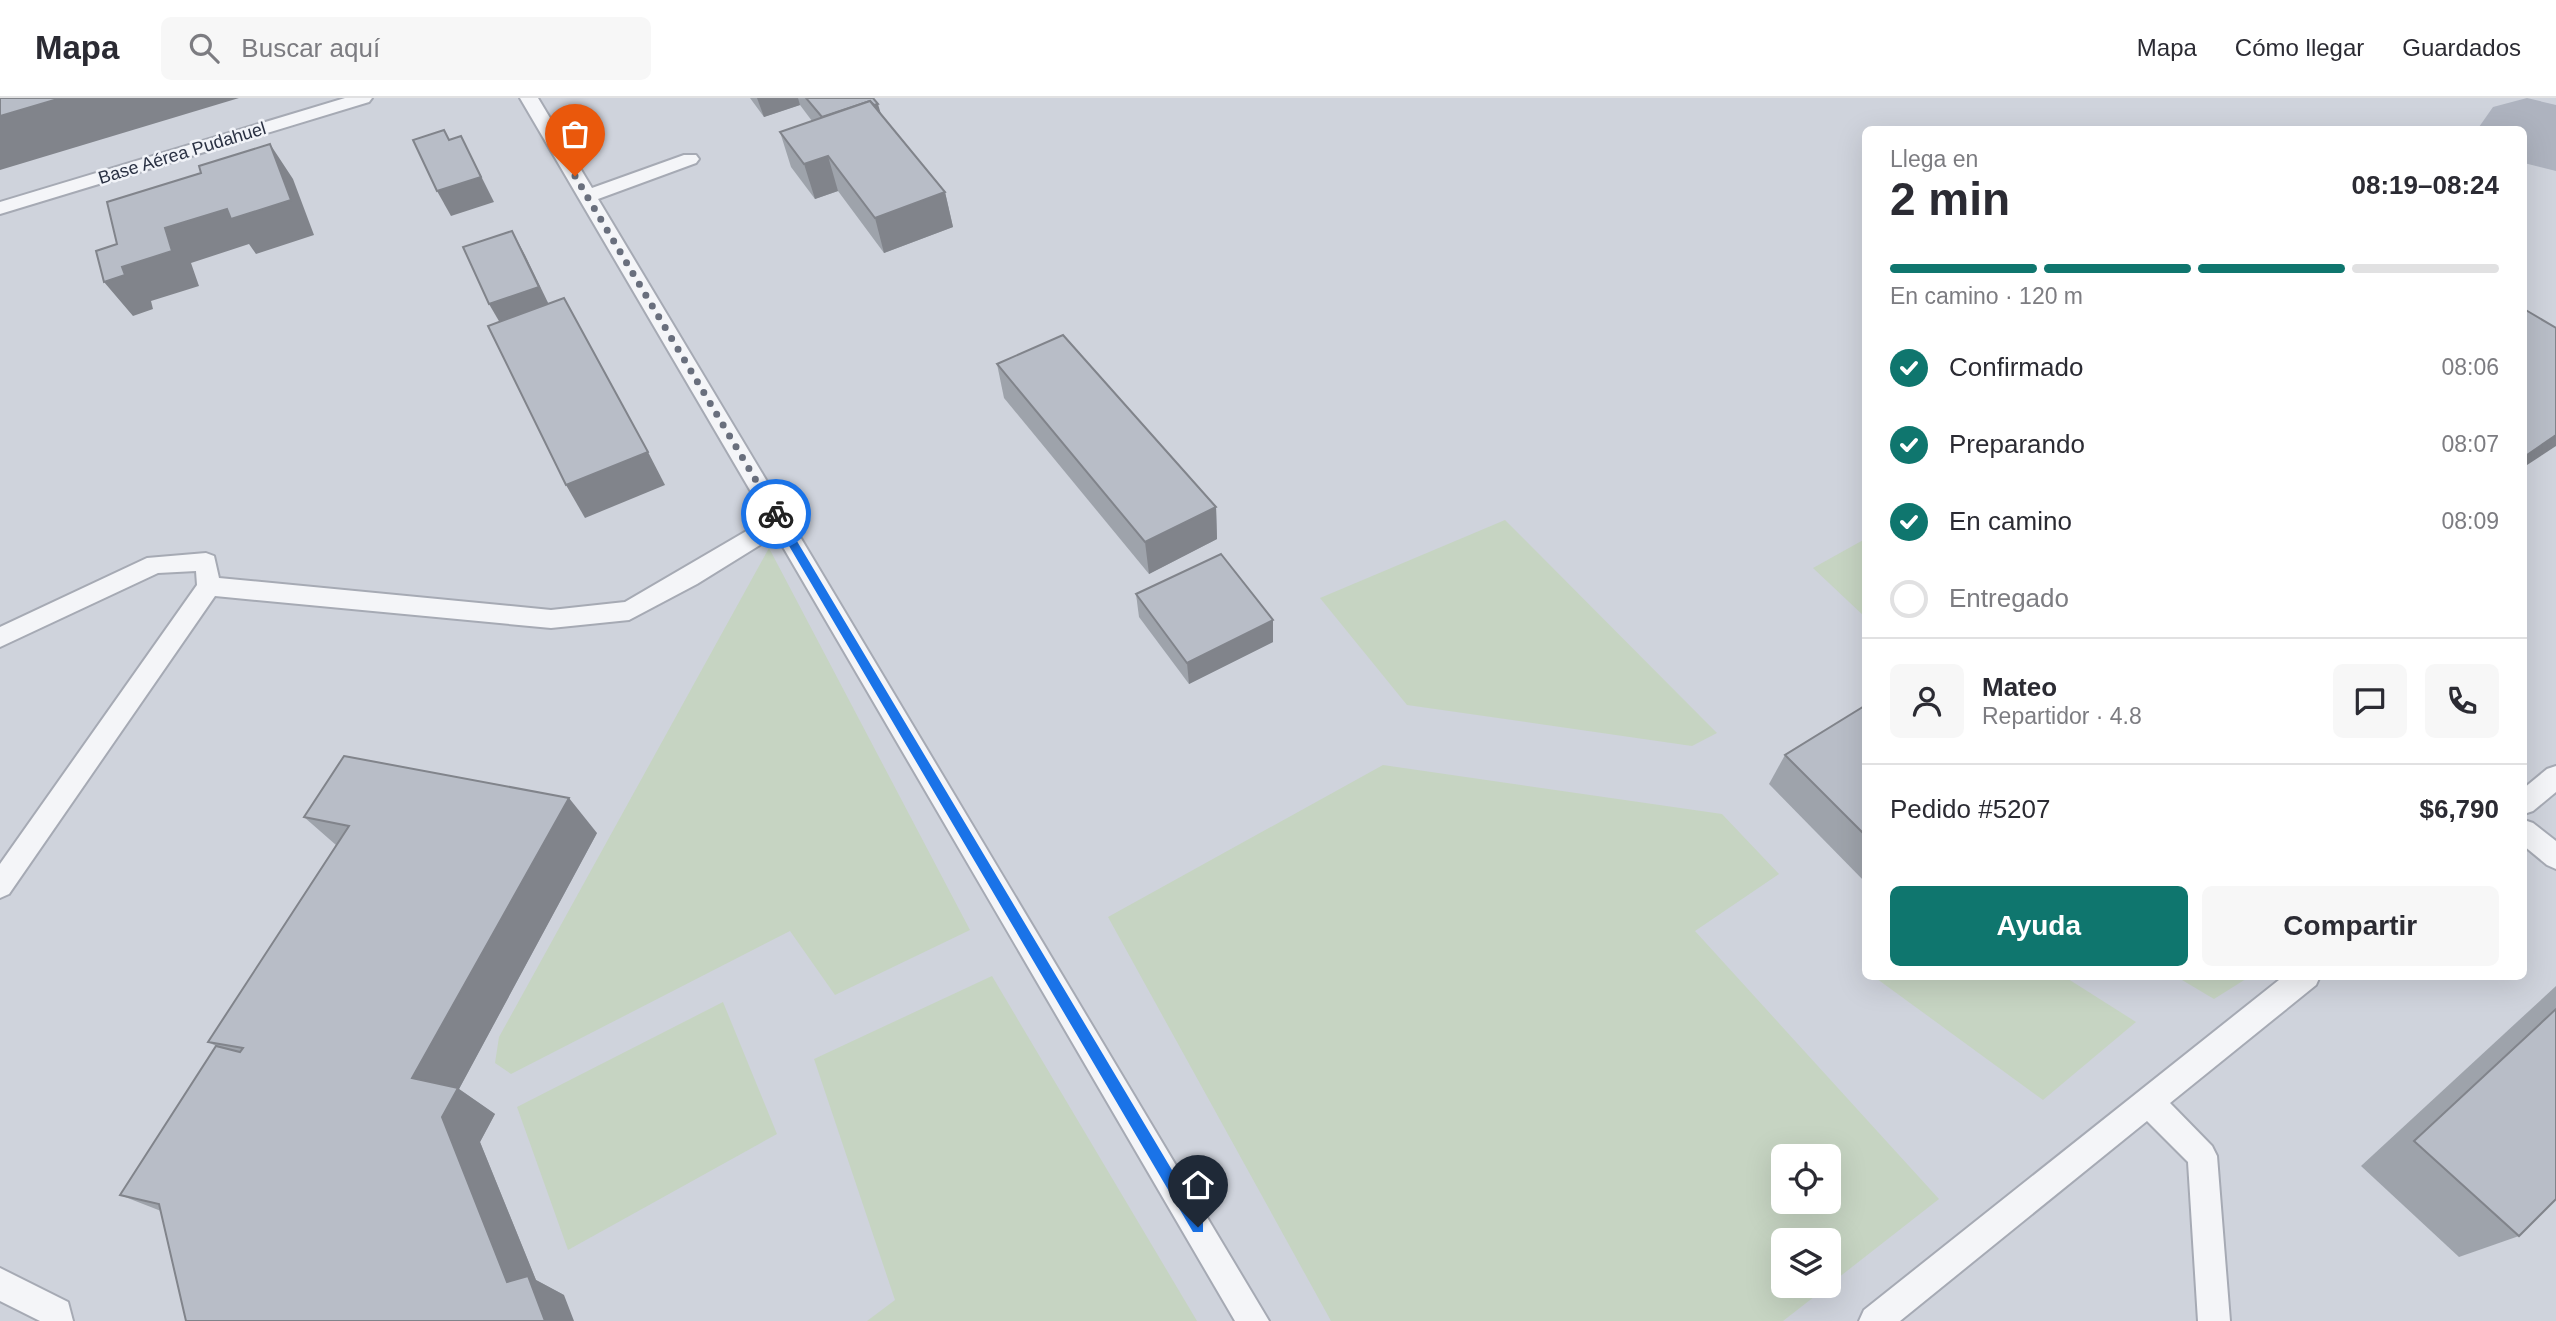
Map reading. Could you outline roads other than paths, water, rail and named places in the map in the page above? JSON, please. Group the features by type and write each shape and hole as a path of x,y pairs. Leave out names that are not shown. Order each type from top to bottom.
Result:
{"lane":[{"name":"Base Aérea Pudahuel","path":"0,208 363,98"},
{"path":"529,98 1253,1321"},
{"path":"587,196 690,159"},
{"path":"209,586 551,619 629,611 690,578 780,522"},
{"path":"0,638 155,564 206,562 209,586 0,886"},
{"path":"2527,801 2556,777"},
{"path":"2527,833 2556,857"},
{"path":"1875,1321 2301,980"},
{"path":"2148,1102 2202,1156 2214,1321"},
{"path":"0,1284 57,1313 57,1321"}]}
